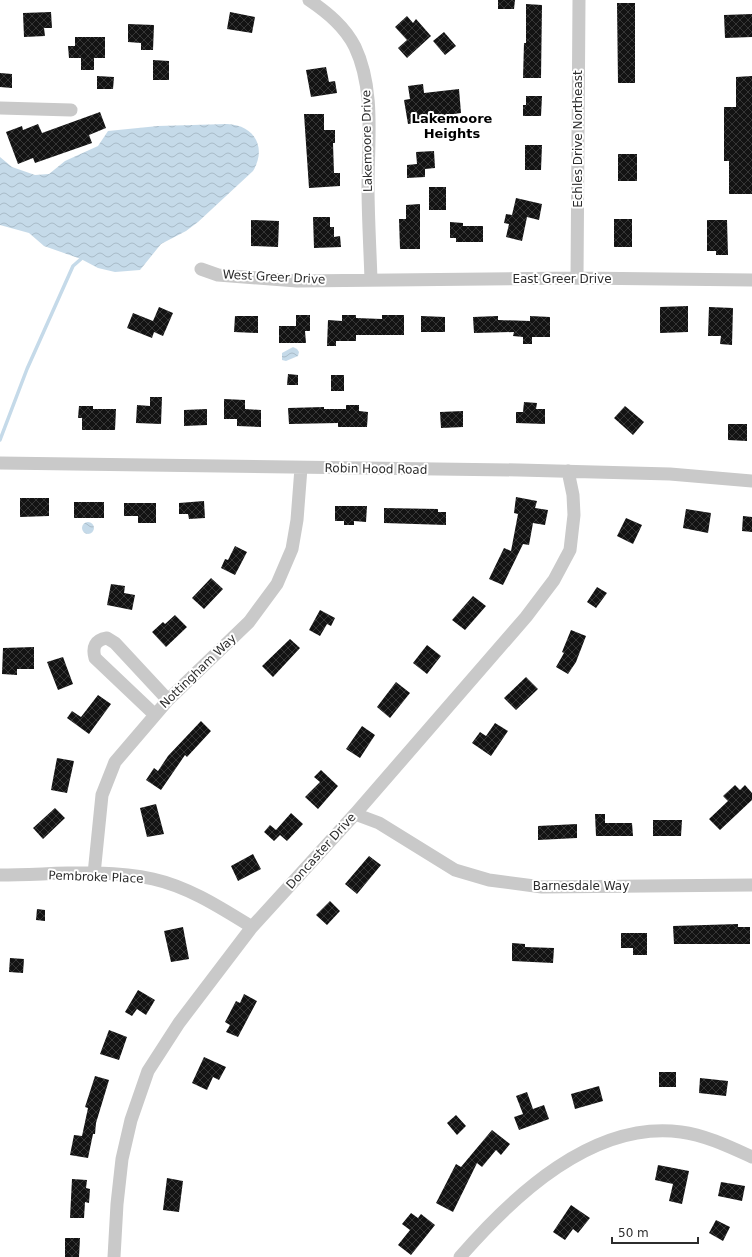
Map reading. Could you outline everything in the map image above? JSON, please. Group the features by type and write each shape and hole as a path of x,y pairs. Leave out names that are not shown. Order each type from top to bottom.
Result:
{"street":[{"name":"Lakemoore Drive","path":"310,0 342,27 355,48 364,74 368,101 368,188 372,280"},
{"name":"Echles Drive Northeast","path":"577,278 579,0"},
{"path":"0,108 71,110"},
{"name":"West Greer Drive","path":"201,269 218,275 297,281 372,280"},
{"name":"East Greer Drive","path":"372,280 577,278 752,280"},
{"name":"Robin Hood Road","path":"0,463 568,471 670,474 752,481"},
{"name":"Nottingham Way","path":"94,874 102,795 114,762 154,714 249,622 277,584 292,549 297,520 301,468"},
{"name":"Doncaster Drive","path":"114,1257 117,1204 122,1159 132,1120 148,1072 179,1023 252,927 355,814 526,617 557,575 570,550 574,515 573,495 568,471"},
{"path":"154,714 101,666 95,658 93,651 94,645 101,639 107,638 115,643 168,700"},
{"name":"Barnesdale Way","path":"355,814 379,824 455,870 489,880 542,887 752,885"},
{"name":"Pembroke Place","path":"0,875 94,874 153,879 205,899 252,927"},
{"path":"460,1257 503,1212 546,1174 573,1157 629,1134 664,1130 682,1132 703,1137 752,1157"}],"water":[{"path":"237,125 245,129 256,139 259,154 253,171 198,222 186,231 161,244 140,270 115,272 98,268 81,259 44,246 29,233 0,225 0,157 12,167 35,175 49,174 65,161 98,146 108,131 158,126"},
{"path":"293,347 299,352 298,356 286,361 282,360 282,353"},
{"path":"86,522 90,522 94,528 90,534 86,534 82,530 82,526"}],"building":[{"path":"498,0 515,0 514,9 498,9"},
{"path":"617,3 635,3 635,83 618,83"},
{"path":"526,4 542,5 541,78 523,78 524,43 526,43"},
{"path":"51,12 52,28 44,28 45,36 24,37 23,13"},
{"path":"230,12 255,17 252,33 227,29"},
{"path":"752,14 752,37 725,38 724,15"},
{"path":"407,16 413,23 416,19 431,36 407,58 398,48 407,40 395,27"},
{"path":"128,24 154,25 153,50 141,50 141,43 128,42"},
{"path":"444,32 456,46 445,55 433,41"},
{"path":"75,37 105,37 105,58 94,58 94,70 81,70 81,58 69,58 68,46 75,46"},
{"path":"153,60 169,61 169,80 153,80"},
{"path":"326,67 329,82 335,81 337,93 311,97 306,70"},
{"path":"0,73 12,74 12,88 0,87"},
{"path":"97,76 114,77 113,89 97,89"},
{"path":"752,76 752,194 729,194 729,161 724,161 724,107 736,107 736,77"},
{"path":"423,84 424,93 459,89 461,113 440,116 440,119 408,124 404,100 410,99 408,86"},
{"path":"526,96 542,96 541,116 523,116 523,105 526,105"},
{"path":"100,112 106,128 89,135 92,143 35,163 33,158 18,164 6,132 22,126 23,130 38,124 42,133"},
{"path":"304,114 324,114 324,130 335,130 335,143 333,143 334,173 340,173 340,186 309,188"},
{"path":"525,145 542,145 541,170 525,170"},
{"path":"434,151 435,168 425,169 425,177 407,178 407,165 417,164 416,152"},
{"path":"618,154 637,154 637,181 618,181"},
{"path":"429,187 446,187 446,210 429,210"},
{"path":"516,198 542,204 539,220 527,217 522,241 506,237 509,224 504,223 506,214 512,215"},
{"path":"420,204 420,249 400,249 399,219 406,219 406,205"},
{"path":"313,217 330,217 330,227 334,227 334,237 340,236 341,247 314,248"},
{"path":"614,219 632,219 632,247 614,247"},
{"path":"251,220 279,221 278,247 251,246"},
{"path":"707,220 727,220 728,255 716,255 716,251 707,251"},
{"path":"450,222 463,223 463,226 483,226 483,242 456,242 456,238 450,238"},
{"path":"688,306 688,332 660,333 660,307"},
{"path":"159,307 173,313 163,336 154,332 152,338 127,328 133,313 153,321"},
{"path":"709,307 733,308 732,345 720,344 721,336 708,336"},
{"path":"296,315 310,315 310,331 305,331 306,343 279,343 279,326 296,326"},
{"path":"342,315 356,315 356,318 382,319 382,315 404,315 404,335 356,335 356,341 336,341 336,346 327,346 328,320 342,321"},
{"path":"235,316 258,316 258,333 234,332"},
{"path":"421,316 445,317 445,332 421,332"},
{"path":"498,316 498,320 530,321 530,316 550,317 550,337 532,337 532,344 523,344 523,337 513,336 514,332 474,333 473,317"},
{"path":"288,374 298,375 298,385 287,385"},
{"path":"331,375 344,375 344,391 331,391"},
{"path":"150,397 162,397 161,424 136,423 137,405 150,406"},
{"path":"224,399 245,400 245,409 261,410 261,427 237,426 237,419 224,419"},
{"path":"524,402 537,403 536,409 545,409 545,424 516,423 516,412 523,412"},
{"path":"346,405 359,405 359,411 368,412 367,427 338,427 338,423 289,424 288,408 324,407 324,409 346,409"},
{"path":"79,406 93,406 93,409 116,409 115,430 82,430 82,418 78,418"},
{"path":"625,406 644,422 633,435 614,418"},
{"path":"207,409 207,425 184,426 184,410"},
{"path":"463,411 463,427 441,428 440,412"},
{"path":"728,424 747,424 747,441 728,440"},
{"path":"516,497 537,501 535,508 548,510 545,525 533,523 529,545 523,544 503,585 489,579 504,548 511,551 518,514 514,513"},
{"path":"20,498 49,498 49,516 20,517"},
{"path":"204,501 205,518 189,519 188,514 179,514 179,503"},
{"path":"74,502 104,502 104,518 74,518"},
{"path":"124,503 156,503 156,523 138,523 138,516 124,516"},
{"path":"335,506 367,506 366,522 354,521 354,525 344,525 344,521 335,521"},
{"path":"384,508 438,509 438,512 446,512 446,525 384,523"},
{"path":"686,509 711,513 708,533 683,528"},
{"path":"743,516 752,517 752,532 742,531"},
{"path":"626,518 642,525 633,544 617,536"},
{"path":"235,546 247,552 235,575 221,568 225,559 228,560"},
{"path":"211,578 223,589 204,609 192,598"},
{"path":"111,584 125,586 124,593 135,595 132,610 107,605"},
{"path":"597,587 607,593 596,608 587,602"},
{"path":"473,596 486,606 465,630 452,620"},
{"path":"320,610 335,618 331,626 327,624 320,636 309,630"},
{"path":"175,615 187,627 166,647 152,632 163,622 165,624"},
{"path":"571,630 586,636 576,662 568,674 556,667 564,653 562,652"},
{"path":"290,639 300,648 273,677 262,666"},
{"path":"427,645 441,656 427,674 413,663"},
{"path":"34,647 34,669 17,669 17,675 2,674 3,648"},
{"path":"63,657 73,684 58,690 47,662"},
{"path":"526,677 538,689 516,710 504,698"},
{"path":"396,682 410,693 390,718 377,707"},
{"path":"98,695 111,704 89,734 67,718 72,711 81,717"},
{"path":"201,721 211,731 187,757 185,755 161,790 146,780 154,768 158,771 168,756"},
{"path":"495,723 508,731 491,756 472,743 480,732 486,736"},
{"path":"362,726 375,735 360,758 346,749"},
{"path":"57,758 74,761 67,793 51,790"},
{"path":"321,770 338,786 318,809 305,797 320,782 314,777"},
{"path":"735,785 740,790 745,785 752,793 752,800 720,830 709,819 728,801 723,796"},
{"path":"156,804 164,834 147,837 140,808"},
{"path":"55,808 65,818 43,839 33,828"},
{"path":"291,813 303,824 287,841 280,835 274,841 264,832 270,825 276,830"},
{"path":"595,814 605,814 605,823 632,823 633,836 596,836"},
{"path":"653,820 682,820 681,836 653,836"},
{"path":"577,824 577,838 538,840 538,826"},
{"path":"253,854 261,869 238,881 231,866"},
{"path":"369,856 381,865 357,894 345,884"},
{"path":"330,901 340,911 327,925 316,915"},
{"path":"37,909 45,910 45,921 36,920"},
{"path":"738,924 738,927 750,927 750,944 674,944 673,926"},
{"path":"183,927 189,959 171,962 164,931"},
{"path":"621,933 647,933 647,955 633,955 633,948 621,948"},
{"path":"512,943 525,944 525,947 554,948 553,963 512,961"},
{"path":"10,958 24,959 23,973 9,972"},
{"path":"138,990 155,1000 146,1015 137,1009 132,1016 125,1012"},
{"path":"244,994 257,1001 238,1037 226,1032 230,1025 225,1022 236,1001 240,1003"},
{"path":"109,1030 127,1037 119,1060 100,1054"},
{"path":"204,1057 226,1067 219,1080 213,1077 207,1090 192,1083"},
{"path":"659,1072 676,1072 676,1087 659,1087"},
{"path":"95,1076 109,1080 96,1123 95,1134 93,1134 88,1158 70,1155 74,1135 82,1136 88,1108 85,1107"},
{"path":"700,1078 728,1081 726,1096 699,1093"},
{"path":"599,1086 603,1101 575,1109 571,1094"},
{"path":"527,1092 533,1109 544,1105 549,1119 519,1130 514,1117 523,1114 516,1096"},
{"path":"456,1115 466,1126 457,1135 447,1123"},
{"path":"492,1130 510,1144 501,1155 496,1150 482,1167 477,1163 453,1212 436,1203 456,1164 461,1167"},
{"path":"658,1165 689,1171 682,1204 669,1201 673,1184 655,1180"},
{"path":"167,1178 183,1181 179,1212 163,1210"},
{"path":"72,1179 87,1180 86,1188 90,1189 89,1203 85,1202 84,1218 70,1218"},
{"path":"721,1182 745,1186 742,1201 718,1196"},
{"path":"571,1205 590,1218 578,1233 573,1229 565,1240 553,1232"},
{"path":"411,1213 418,1218 421,1214 435,1225 411,1255 398,1245 410,1230 402,1224"},
{"path":"716,1220 730,1227 723,1241 709,1233"},
{"path":"65,1238 80,1238 79,1257 65,1257"}],"waterway":[{"path":"0,440 27,369 73,266 81,259"}],"district":[{"name":"Lakemoore Heights","path":"452,126"}]}
